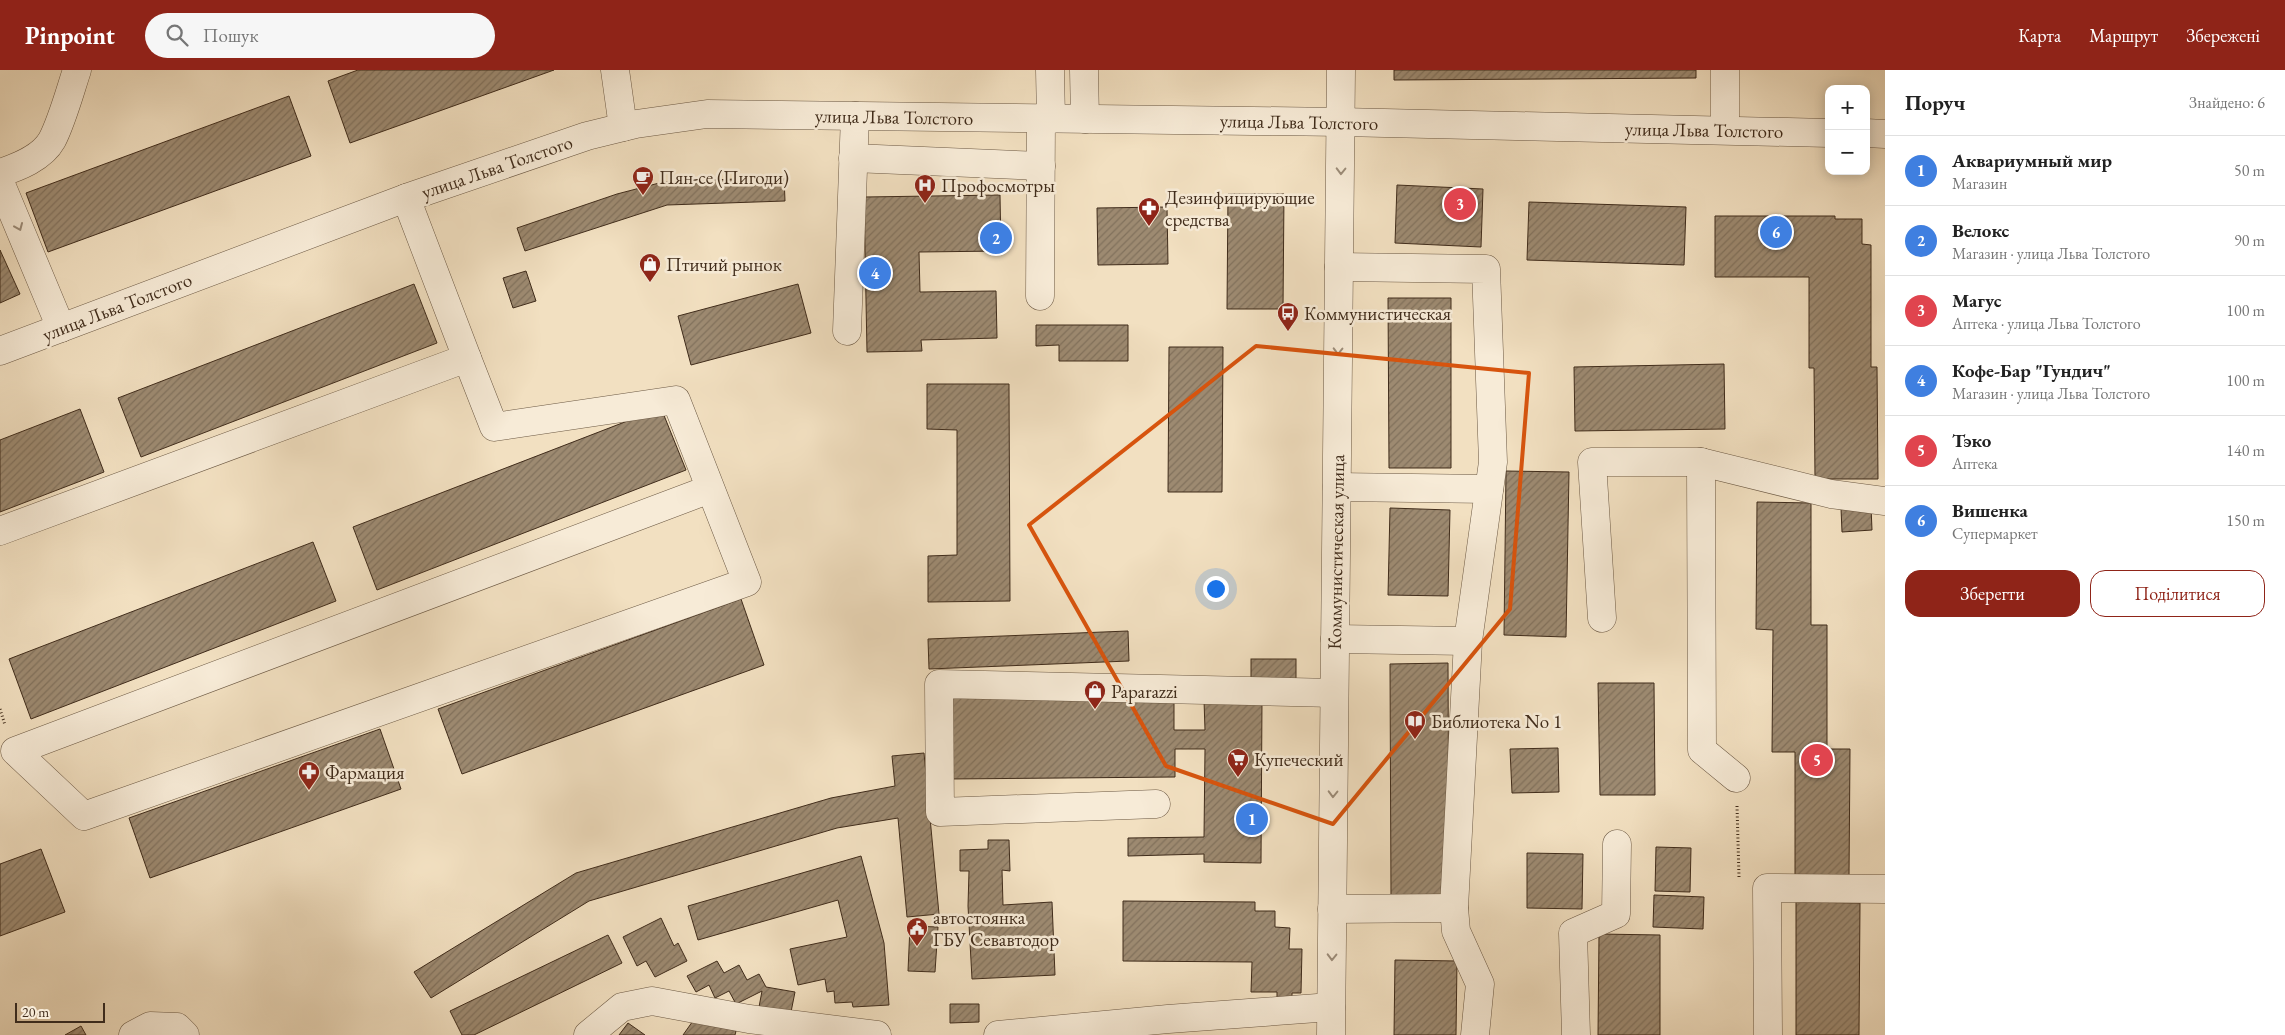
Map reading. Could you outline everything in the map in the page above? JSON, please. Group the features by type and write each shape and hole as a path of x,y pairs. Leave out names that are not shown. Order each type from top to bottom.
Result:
{"street":[{"path":"0,173 17,167 38,155 52,141 78,70"},
{"path":"615,70 623,127"},
{"path":"1040,296 1040,166 1050,70"},
{"path":"1084,70 1085,119"},
{"name":"Коммунистическая улица","path":"1331,1035 1341,70"},
{"path":"1724,70 1725,130"},
{"name":"улица Льва Толстого","path":"0,351 406,198 587,136 623,127 707,114 1341,122 1825,133"},
{"path":"847,331 855,116"},
{"path":"1870,134 1885,134"},
{"path":"853,158 1040,166"},
{"path":"0,182 61,328"},
{"path":"7,754 84,816 747,582 676,400 494,427 406,198"},
{"path":"1340,267 1486,270 1493,462 1468,641 1454,908 1456,931 1480,984 1475,1035"},
{"path":"0,531 467,358"},
{"path":"1602,618 1592,462 1701,462 1831,494 1885,501"},
{"path":"1701,462 1702,750 1736,778"},
{"path":"1337,487 1489,488"},
{"path":"7,754 710,490"},
{"path":"1335,639 1468,641"},
{"path":"1156,804 940,812 939,684 1334,693"},
{"path":"1576,1035 1573,934 1616,914 1617,844"},
{"path":"1768,1035 1767,888 1885,889"},
{"path":"1332,909 1454,908"},
{"path":"588,1035 622,1007 652,1000 749,1019 877,1035"},
{"path":"998,1035 1167,1027 1331,1007"},
{"path":"133,1035 150,1026 177,1027 185,1035"}],"path":[{"path":"1736,778 1740,887 1767,888"}],"highlighted area":[{"path":"1256,346 1529,373 1510,609 1333,824 1166,766 1029,525"}],"building":[{"path":"358,70 554,70 350,143 328,81"},
{"path":"1394,70 1696,70 1696,78 1394,80"},
{"path":"289,96 311,156 48,252 26,193"},
{"path":"784,177 785,201 667,205 525,251 517,228 617,194 663,182"},
{"path":"1397,185 1483,189 1481,247 1395,243"},
{"path":"1228,194 1284,194 1283,309 1227,309"},
{"path":"1000,195 1001,251 919,252 920,292 996,291 997,338 921,340 922,351 867,352 864,197"},
{"path":"1529,202 1686,207 1684,265 1527,260"},
{"path":"1167,207 1168,264 1098,265 1097,208"},
{"path":"1715,216 1835,216 1835,219 1862,219 1862,244 1871,245 1871,367 1877,367 1878,479 1815,479 1814,368 1809,368 1809,277 1715,277"},
{"path":"0,250 20,294 0,303"},
{"path":"526,271 536,301 513,308 503,278"},
{"path":"414,284 437,343 141,457 118,398"},
{"path":"798,284 811,333 691,365 678,316"},
{"path":"1388,298 1451,298 1451,468 1389,468"},
{"path":"1036,325 1128,325 1128,361 1059,361 1059,345 1036,346"},
{"path":"1169,347 1223,347 1222,492 1168,492"},
{"path":"1724,364 1725,429 1575,431 1574,367"},
{"path":"927,384 1009,384 1010,601 928,602 928,556 957,555 957,430 927,429"},
{"path":"661,408 686,470 377,590 353,527"},
{"path":"80,409 104,472 0,512 0,440"},
{"path":"1506,471 1569,472 1566,637 1504,635"},
{"path":"1757,502 1811,503 1811,625 1827,625 1827,749 1850,749 1849,877 1795,876 1795,752 1772,752 1773,630 1756,629"},
{"path":"1871,507 1872,530 1842,532 1841,508"},
{"path":"1390,508 1450,510 1448,596 1388,595"},
{"path":"313,542 336,601 31,719 9,659"},
{"path":"741,599 764,665 462,774 438,709"},
{"path":"1128,631 1129,661 929,669 928,639"},
{"path":"1251,659 1296,659 1296,684 1251,684"},
{"path":"1448,663 1449,901 1391,901 1390,664"},
{"path":"1598,683 1654,683 1655,795 1600,795"},
{"path":"1174,690 1174,730 1205,730 1204,700 1262,700 1261,863 1204,862 1204,854 1128,856 1128,838 1204,837 1205,749 1175,749 1175,777 949,779 948,692"},
{"path":"380,729 401,789 150,878 129,818"},
{"path":"1558,748 1559,792 1512,793 1510,749"},
{"path":"924,753 939,914 907,917 898,818 837,828 589,901 431,998 414,972 576,873 831,798 895,786 892,756"},
{"path":"988,840 1009,840 1010,871 1002,870 1003,905 1052,902 1055,975 972,979 968,906 969,871 960,871 960,850 988,849"},
{"path":"1656,847 1691,848 1690,892 1655,891"},
{"path":"41,849 65,912 0,936 0,864"},
{"path":"1527,853 1583,854 1582,909 1527,908"},
{"path":"861,856 884,943 889,1005 853,1007 852,1002 835,1003 834,991 827,992 825,979 798,985 790,949 847,937 838,900 698,940 688,906"},
{"path":"1654,895 1704,897 1703,929 1653,927"},
{"path":"1123,901 1255,902 1255,911 1275,911 1275,927 1290,928 1289,949 1302,949 1301,993 1292,993 1292,999 1277,999 1277,992 1251,992 1252,962 1123,961"},
{"path":"1796,902 1860,903 1859,1035 1796,1035"},
{"path":"661,918 674,946 678,943 687,961 655,977 646,961 637,966 623,937"},
{"path":"910,926 938,927 935,972 908,971"},
{"path":"1599,934 1660,935 1660,1035 1598,1035"},
{"path":"608,935 622,963 474,1035 462,1035 450,1011"},
{"path":"1395,960 1457,961 1456,1035 1394,1035"},
{"path":"717,961 724,973 739,965 747,980 759,974 766,987 795,992 791,1012 759,1007 762,991 736,1004 729,991 715,998 709,985 696,992 687,976"},
{"path":"950,1004 979,1004 979,1022 950,1023"},
{"path":"695,1018 736,1031 735,1035 683,1035"},
{"path":"628,1023 645,1035 619,1035"},
{"path":"81,1026 86,1035 65,1035"}],"place":[{"name":"Пян-се (Пигоди)","path":"643,196"},
{"name":"Профосмотры","path":"925,204"},
{"name":"Магус","path":"1460,204"},
{"name":"Дезинфицирующие средства","path":"1149,227"},
{"name":"Вишенка","path":"1776,232"},
{"name":"Велокс","path":"996,238"},
{"name":"Кофе-Бар \"Гундич\"","path":"875,273"},
{"name":"Птичий рынок","path":"650,283"},
{"name":"Коммунистическая","path":"1288,332"},
{"name":"Paparazzi","path":"1095,710"},
{"name":"Библиотека No 1","path":"1415,740"},
{"name":"Тэко","path":"1817,760"},
{"name":"Купеческий","path":"1238,778"},
{"name":"Фармация","path":"309,791"},
{"name":"Аквариумный мир","path":"1252,819"},
{"name":"автостоянка ГБУ Севавтодор","path":"917,947"}]}
